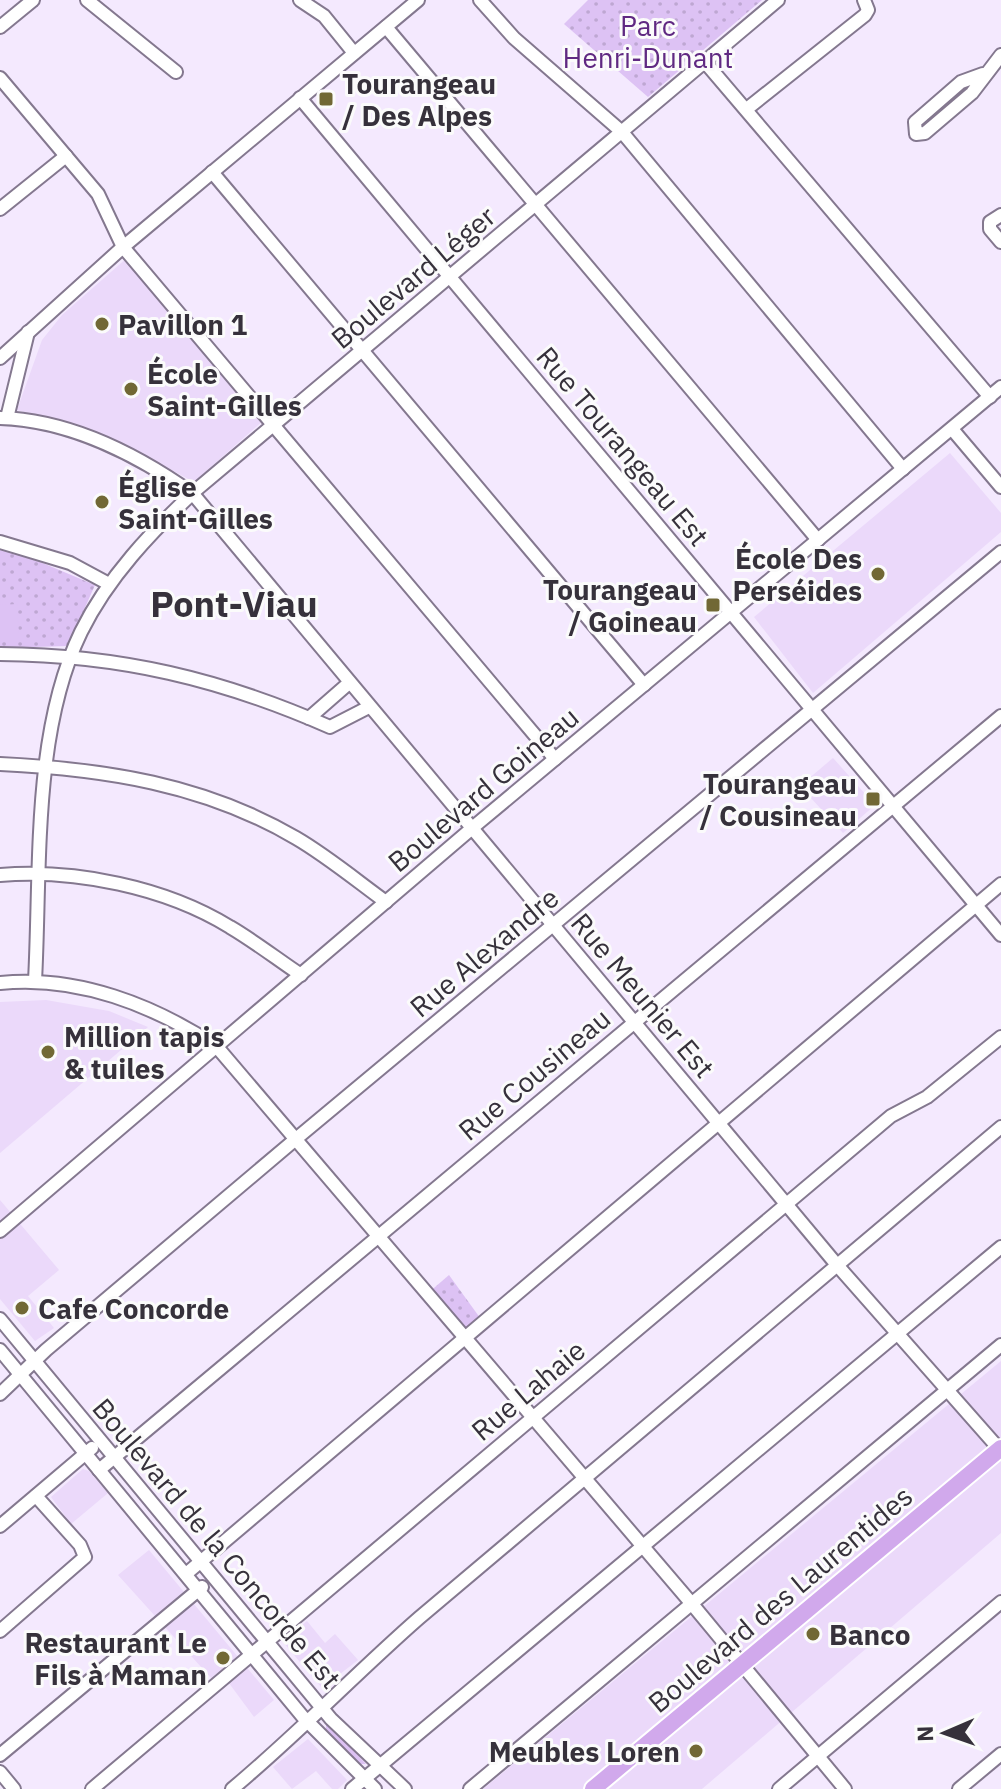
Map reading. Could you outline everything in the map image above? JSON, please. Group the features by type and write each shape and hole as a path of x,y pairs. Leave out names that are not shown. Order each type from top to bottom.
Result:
{"main road":[{"name":"Boulevard des Laurentides","path":"593,1789 1001,1449"}],"street":[{"path":"0,27 33,0"},
{"path":"87,0 176,72"},
{"path":"300,0 324,16 354,53"},
{"path":"0,358 123,247 418,0"},
{"path":"480,0 514,38 622,132 903,469"},
{"name":"Boulevard Léger","path":"35,981 46,766 59,685 81,632 109,584 135,552 193,494 273,424 364,351 778,0"},
{"path":"748,108 865,15 868,10 864,0"},
{"path":"386,27 818,540"},
{"path":"983,74 961,82 915,122 916,134 925,133 972,93 983,74 1001,55"},
{"path":"705,62 748,108 990,397"},
{"path":"0,79 98,194 123,247 555,759"},
{"name":"Rue Tourangeau Est","path":"300,98 1001,935"},
{"path":"0,209 66,156"},
{"path":"212,172 644,685"},
{"path":"1001,215 990,222 990,229 1001,242"},
{"path":"4,418 30,328"},
{"name":"Boulevard Goineau","path":"0,1231 555,759 1001,387"},
{"name":"Rue Meunier Est","path":"4,418 65,431 109,445 156,468 193,494 837,1265 1001,1449"},
{"path":"952,429 1001,487"},
{"path":"0,542 70,563 109,584"},
{"name":"Rue Alexandre","path":"0,1394 297,1138 1001,552"},
{"path":"0,654 71,657 176,672 215,682 330,727 369,707"},
{"path":"309,718 349,683"},
{"name":"Rue Cousineau","path":"99,1470 1001,716"},
{"path":"0,764 110,772 198,792 299,839 386,902"},
{"path":"0,875 41,872 102,879 182,905 228,925 301,975"},
{"path":"186,1574 1001,884"},
{"path":"0,983 35,981 114,996 187,1027 217,1047 692,1604 845,1789"},
{"name":"Rue Lahaie","path":"92,1789 891,1116 927,1097 1001,1037"},
{"path":"232,1789 309,1724 321,1707 419,1618 1001,1127"},
{"path":"352,1789 1001,1247"},
{"name":"Boulevard de la Concorde Est","path":"0,1319 321,1707 379,1767 405,1789"},
{"path":"470,1789 1001,1345"},
{"name":"Boulevard de la Concorde Est","path":"0,1350 309,1724 375,1789"},
{"path":"0,1526 101,1441"},
{"path":"0,1631 85,1557 80,1545 36,1496"},
{"path":"0,1755 214,1577"},
{"path":"779,1789 1001,1602"},
{"path":"959,1789 1001,1754"},
{"path":"0,1772 14,1789"}],"shaded area":[{"name":"École Saint-Gilles","path":"128,257 264,420 194,482 109,437 17,410 42,340 62,315"},
{"name":"École Des Perséides","path":"950,453 1001,513 1001,532 813,693 754,617"},
{"path":"833,758 875,805 843,833 800,786"},
{"path":"46,1000 109,1011 148,1027 0,1153 0,1002"},
{"path":"0,1200 59,1270 28,1296 54,1328 35,1341 0,1299"},
{"path":"1001,1361 1001,1533 702,1789 483,1789"},
{"path":"83,1469 89,1471 108,1493 71,1524 51,1497"},
{"path":"149,1550 274,1700 254,1717 220,1671 211,1678 118,1575"},
{"path":"307,1621 325,1643 335,1634 358,1660 322,1688 283,1642"},
{"path":"308,1739 347,1780 338,1789 332,1789 316,1771 292,1789 273,1767"}],"green space":[{"name":"Parc Henri-Dunant","path":"588,0 762,0 648,97 564,24"},
{"path":"0,550 14,551 95,585 68,646 0,648"},
{"path":"17,604 19,638 0,638 0,605"},
{"path":"449,1275 483,1322 463,1339 427,1294"},
{"path":"326,1723 366,1764 358,1764 326,1731"}],"place":[{"name":"Tourangeau / Des Alpes","path":"326,99"},
{"name":"Pavillon 1","path":"102,324"},
{"name":"École Saint-Gilles","path":"131,389"},
{"name":"Église Saint-Gilles","path":"102,502"},
{"name":"École Des Perséides","path":"878,574"},
{"name":"Tourangeau / Goineau","path":"713,605"},
{"name":"Tourangeau / Cousineau","path":"873,799"},
{"name":"Million tapis & tuiles","path":"48,1052"},
{"name":"Cafe Concorde","path":"22,1308"},
{"name":"Banco","path":"813,1634"},
{"name":"Restaurant Le Fils à Maman","path":"223,1658"},
{"name":"Meubles Loren","path":"696,1751"}],"district":[{"name":"Pont-Viau","path":"234,603"}]}
